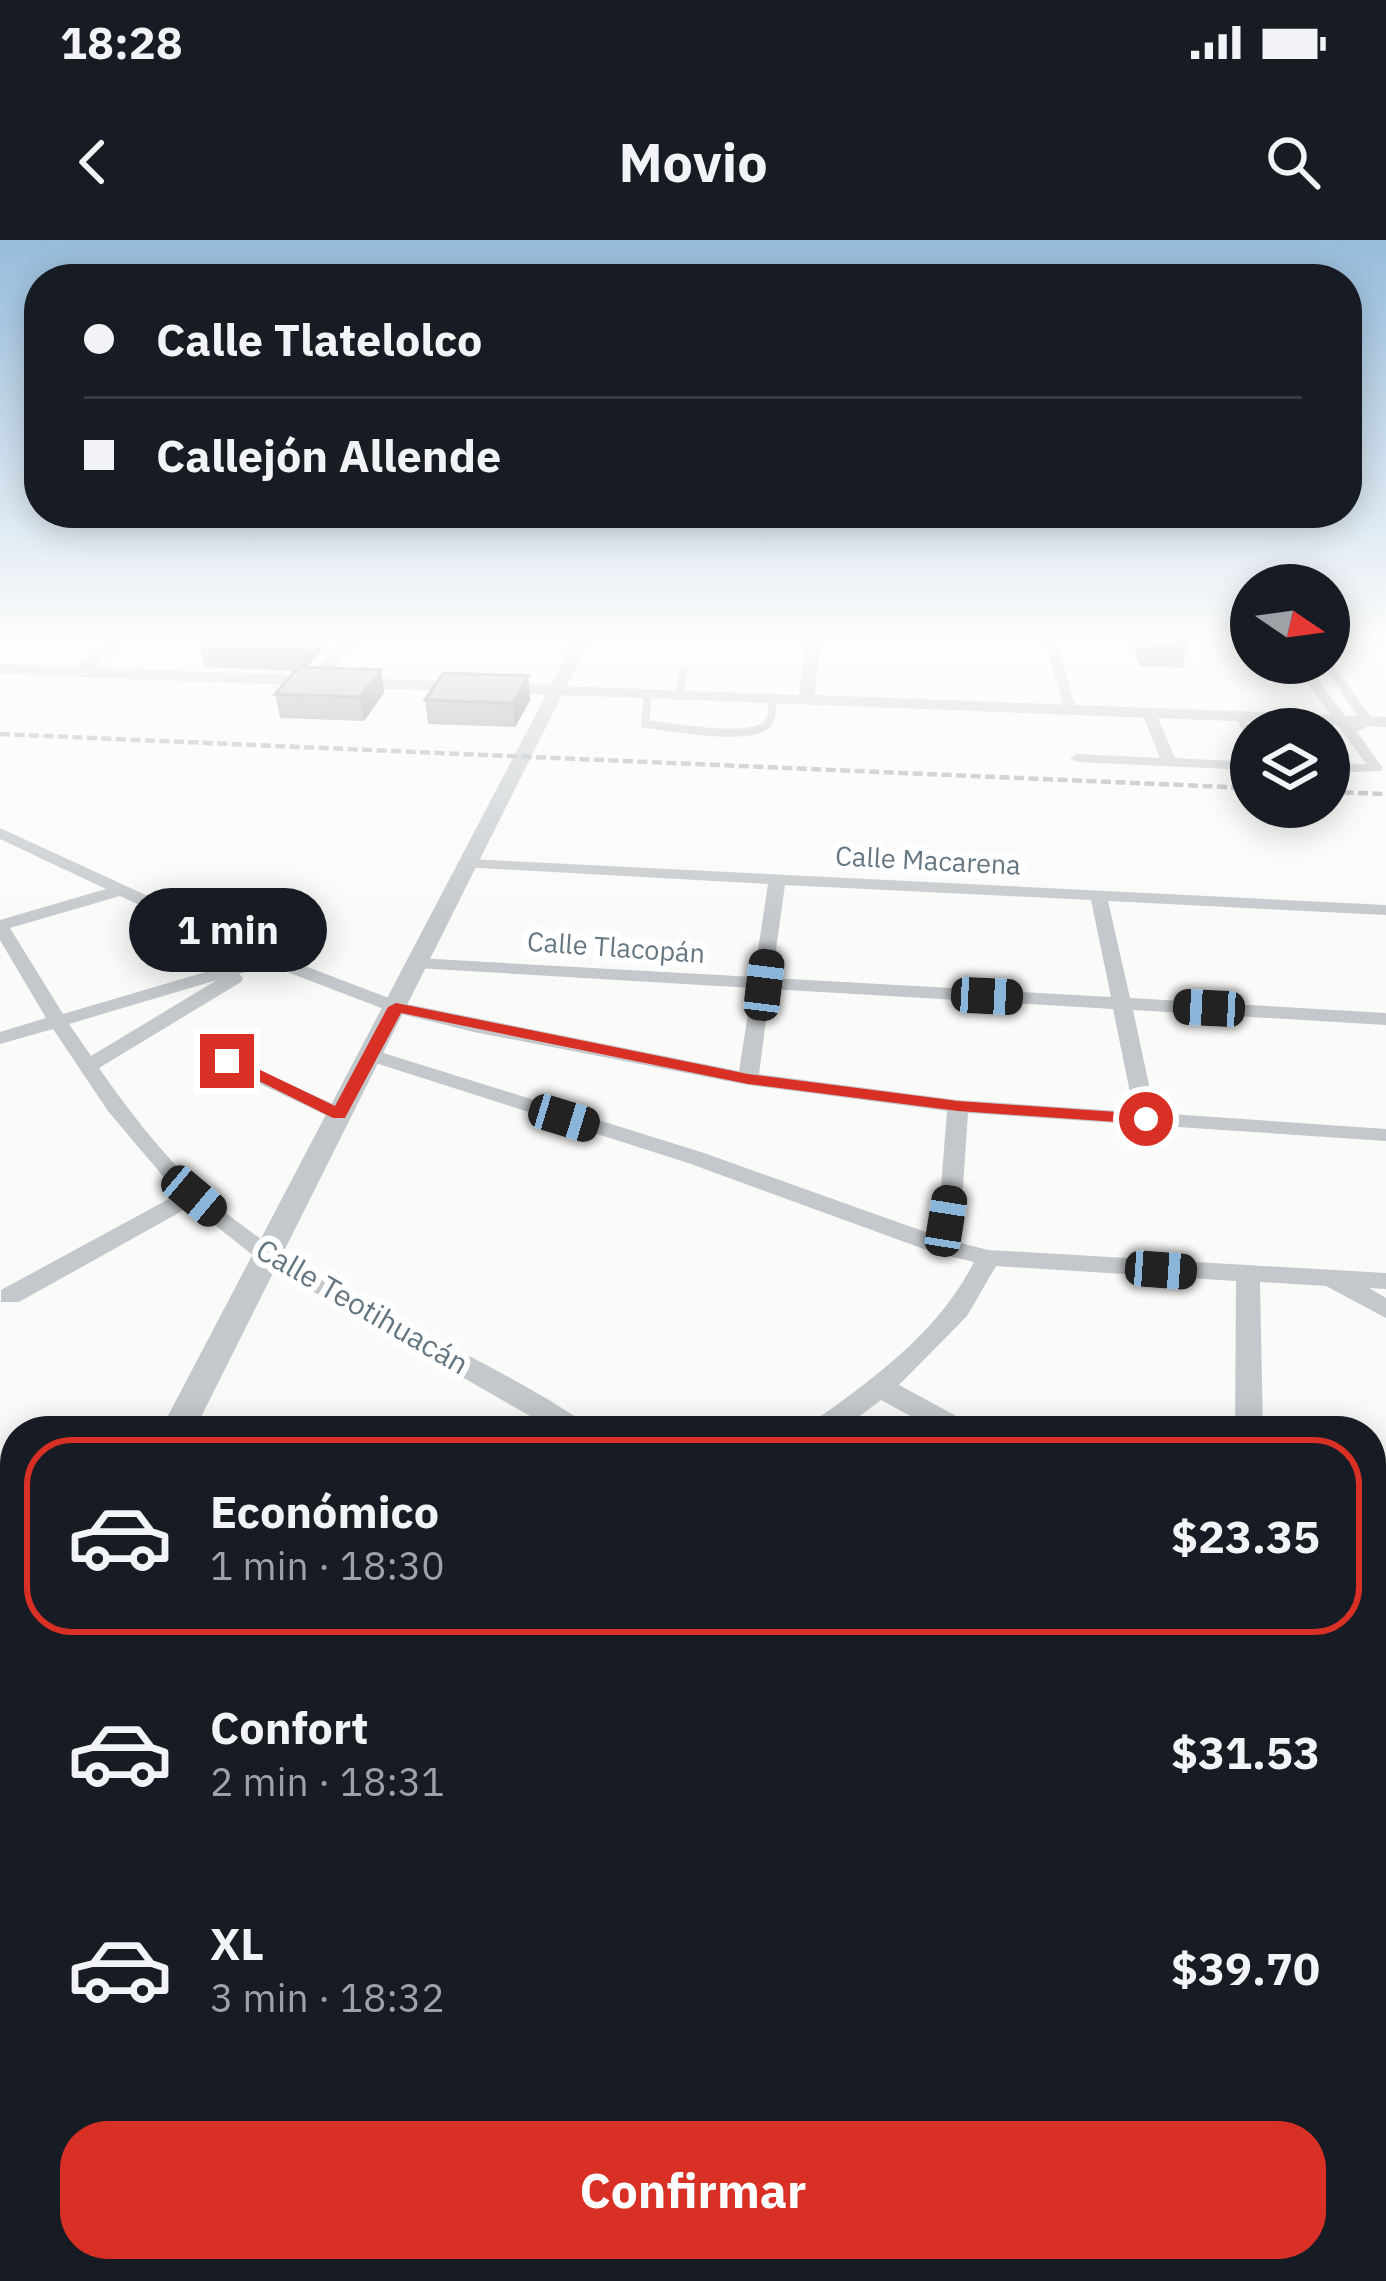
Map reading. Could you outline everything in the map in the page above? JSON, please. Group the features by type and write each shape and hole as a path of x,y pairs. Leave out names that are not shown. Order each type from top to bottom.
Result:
{"street":[{"path":"185,1416 534,735"},
{"path":"1158,735 1169,762"},
{"path":"1350,769 1375,770 1365,735"},
{"path":"1077,758 1230,765"},
{"path":"0,833 270,959 396,1007 748,1079 958,1106 1386,1135"},
{"name":"Calle Macarena","path":"467,864 1386,910"},
{"path":"748,1079 777,879"},
{"path":"0,926 121,890"},
{"path":"1100,897 1146,1119"},
{"name":"Calle Teotihuacán","path":"0,926 87,1067 194,1196 267,1254 551,1416"},
{"path":"0,1037 270,959"},
{"name":"Calle Tlacopán","path":"417,963 1386,1019"},
{"path":"87,1067 228,983 242,967"},
{"path":"370,1055 715,1164 940,1246 988,1258 1386,1281"},
{"path":"227,1061 339,1114"},
{"path":"940,1246 952,1187 958,1106"},
{"path":"10,1296 194,1196"},
{"path":"840,1416 880,1387 962,1307 988,1258"},
{"path":"1248,1276 1249,1416"},
{"path":"1331,1278 1386,1309"},
{"path":"880,1387 933,1416"}],"railway":[{"path":"29,735 1230,787"},
{"path":"1350,793 1386,794"}],"route":[{"path":"227,1061 339,1114 396,1007 474,1027 748,1079 958,1106 1146,1119"}]}
